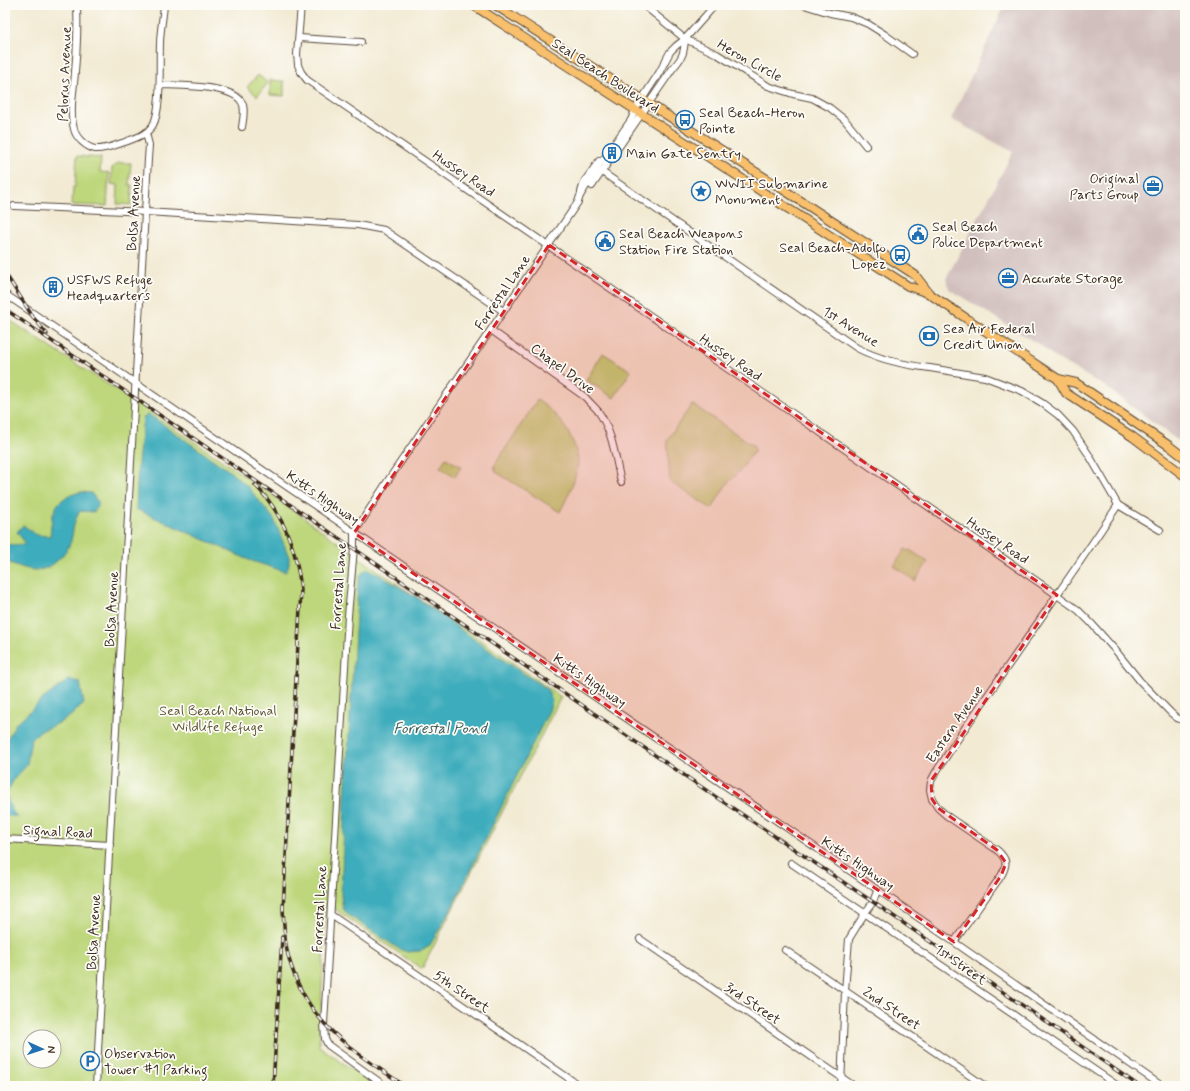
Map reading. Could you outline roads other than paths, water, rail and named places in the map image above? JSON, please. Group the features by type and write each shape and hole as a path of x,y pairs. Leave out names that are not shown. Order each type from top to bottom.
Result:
{"main road":[{"name":"Seal Beach Boulevard","path":"473,5 908,286 928,293 1058,379 1076,383 1185,458"},
{"name":"Seal Beach Boulevard","path":"495,5 915,275 928,293"},
{"name":"Seal Beach Boulevard","path":"1058,379 1066,393 1133,437 1185,476"}],"street":[{"name":"Pelorus Avenue","path":"77,5 78,42 72,108 74,129 77,136 83,143 91,147 102,149 146,133"},
{"path":"146,133 153,125 157,111 160,85 160,42 164,5"},
{"name":"Hussey Road","path":"301,5 298,65 307,80 1078,610 1116,651 1140,681 1171,713 1177,718 1185,721"},
{"name":"Heron Circle","path":"641,5 646,7 685,39 717,54 768,86 812,98 830,108 845,120 866,146"},
{"path":"639,112 641,99 659,73 670,52 685,39 715,5"},
{"path":"804,5 868,24 912,54"},
{"path":"299,38 361,42"},
{"path":"639,112 649,104 673,68 681,59 684,52 685,39"},
{"path":"160,85 209,88 225,92 237,98 243,104 244,110 242,127"},
{"name":"Forrestal Lane","path":"385,1086 328,1045 325,1039 324,1024 354,533 395,470 549,245 607,154 639,112"},
{"name":"Forrestal Lane","path":"579,199 584,198 602,172 639,112"},
{"name":"Bolsa Avenue","path":"96,1086 135,383 146,212 149,145 146,133"},
{"name":"1st Avenue","path":"602,172 857,348 870,355 892,362 990,379 1022,391 1036,399 1058,415 1073,431 1118,504 1160,530"},
{"path":"14,206 146,212 358,225 384,230 504,311"},
{"name":"Kitts Highway","path":"5,294 877,891 954,942 1162,1086"},
{"name":"Chapel Drive","path":"491,330 585,397 597,410 612,439 620,482"},
{"name":"Eastern Avenue","path":"954,942 1001,876 1005,869 1006,863 1004,856 997,850 947,816 938,808 932,799 930,790 931,781 963,731 1118,504"},
{"name":"Signal Road","path":"5,839 110,846"},
{"name":"1st Street","path":"791,862 1118,1086"},
{"path":"841,1086 849,939 873,902 877,891"},
{"name":"5th Street","path":"331,915 580,1086"},
{"name":"3rd Street","path":"640,939 854,1086"},
{"name":"2nd Street","path":"785,950 985,1086"}],"water":[{"path":"148,414 228,470 248,487 274,519 289,557 289,564 286,572 249,560 136,509 138,463 143,418"},
{"path":"81,492 91,493 99,503 94,512 80,511 75,522 70,543 59,559 52,565 40,570 27,569 5,561 5,542 9,545 26,544 17,532 23,525 37,535 50,536 52,519 56,507 65,498"},
{"name":"Forrestal Pond","path":"367,569 416,597 497,656 547,689 552,701 549,711 451,909 430,945 420,951 407,952 399,949 350,916 343,909 341,896 345,799 358,583 361,574"},
{"path":"69,680 80,682 84,704 69,717 40,731 31,739 27,765 14,779 6,795 12,811 17,817 5,815 5,743 16,723 39,702"}],"railway":[{"path":"5,273 33,317 47,334"},
{"path":"5,309 713,795 873,902 1139,1086"},
{"path":"255,485 265,496 281,520 287,533 296,561 301,590 283,909 288,955 296,979 306,999 319,1017 333,1032 366,1060 405,1086"},
{"path":"273,1086 282,937"}],"place":[{"name":"Seal Beach-Heron Pointe","path":"685,120"},
{"name":"Main Gate Sentry","path":"612,153"},
{"name":"Original Parts Group","path":"1153,186"},
{"name":"WWII Submarine Monument","path":"701,191"},
{"name":"Seal Beach Police Department","path":"918,234"},
{"name":"Seal Beach Weapons Station Fire Station","path":"605,241"},
{"name":"Seal Beach-Adolfo Lopez","path":"900,255"},
{"name":"Accurate Storage","path":"1008,278"},
{"name":"USFWS Refuge Headquarters","path":"53,287"},
{"name":"Sea Air Federal Credit Union","path":"929,336"},
{"name":"Observation Tower #1 Parking","path":"90,1061"}],"park label":[{"name":"Seal Beach National Wildlife Refuge","path":"218,718"}]}
